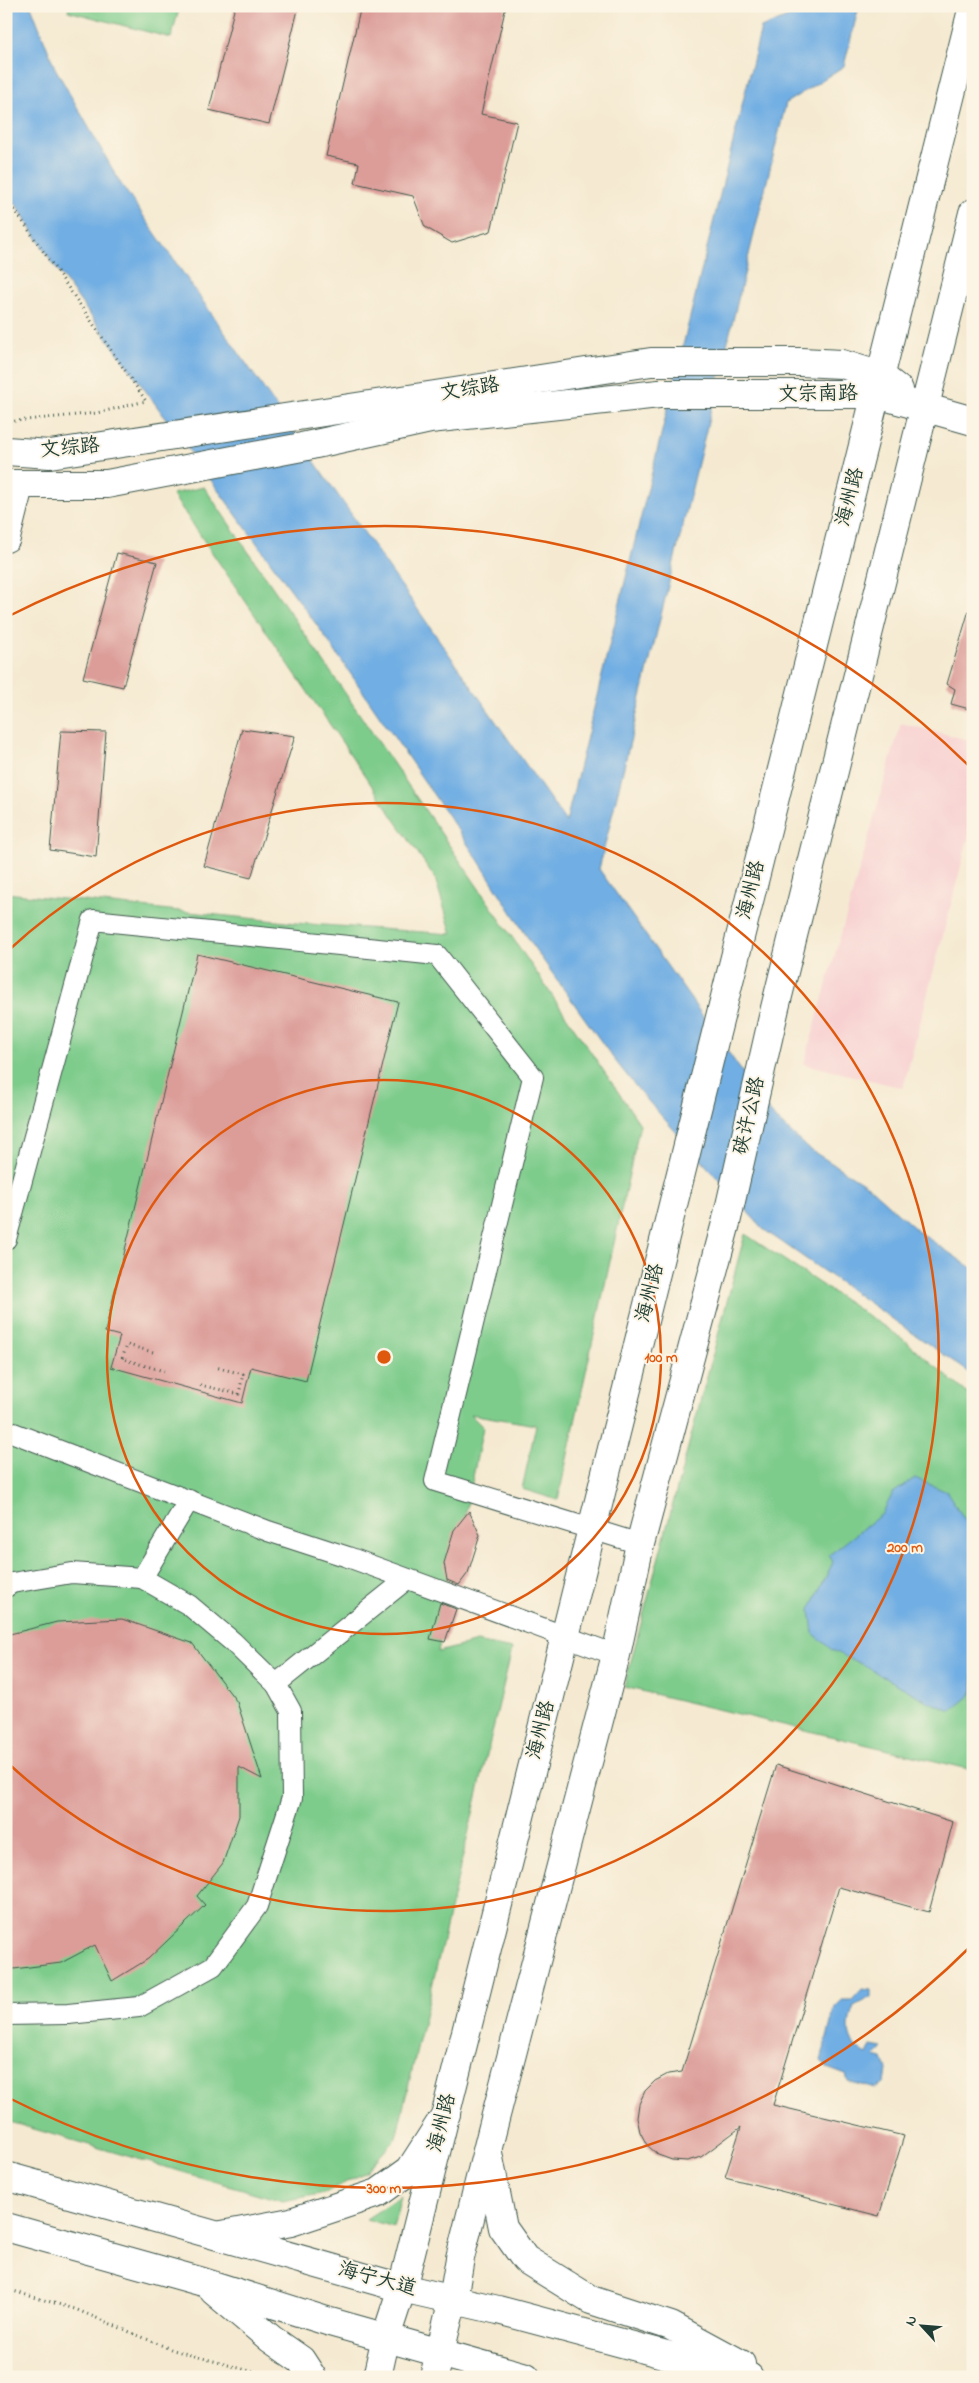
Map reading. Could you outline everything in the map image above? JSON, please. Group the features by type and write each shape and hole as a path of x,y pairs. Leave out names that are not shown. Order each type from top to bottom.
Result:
{"main road":[{"path":"968,6 973,7"},
{"name":"海州路","path":"377,2377 386,2337 402,2288 446,2114 973,7"},
{"path":"973,213 924,408 973,421"},
{"name":"文综路","path":"6,451 50,454 651,362 802,362 842,364 924,408"},
{"name":"文宗南路","path":"13,485 107,484 302,447 430,419 659,394 719,396 879,385"},
{"name":"硖许公路","path":"640,1544 726,1223 775,1008 924,408"},
{"path":"6,538 13,485"},
{"path":"437,2364 453,2299 460,2258 616,1655 640,1544"},
{"path":"217,2236 291,2222 378,2193 410,2170 446,2114"},
{"path":"488,2153 503,2228 525,2259 591,2300 671,2326 765,2377"},
{"name":"海宁大道","path":"6,2176 402,2288 453,2299 749,2377"},
{"path":"6,2227 203,2282 330,2322 386,2337 437,2364 526,2377"},
{"path":"203,2282 271,2339 301,2360 312,2377"}],"street":[{"path":"6,1239 93,920 437,955 533,1077 435,1481 640,1544"},
{"path":"6,1430 268,1531 407,1578 616,1655"},
{"path":"142,1578 189,1500"},
{"path":"6,1587 12,1583 72,1573 142,1578 189,1605 233,1642 276,1684 291,1711 292,1798 257,1906 213,1966 138,2007 68,2014 6,2015"},
{"path":"276,1684 407,1578"}],"path":[{"path":"6,198 146,401 97,412 6,422"},
{"path":"153,1352 127,1345 122,1359 164,1371"},
{"path":"200,1385 239,1394 243,1374 215,1367"},
{"path":"6,2290 76,2309 173,2350 272,2377"}],"shaded area":[{"path":"901,723 973,741 973,820 903,1088 804,1064"}],"green space":[{"path":"69,6 180,6 171,38 68,11"},
{"path":"204,487 640,1124 558,1500 522,1489 536,1425 470,1414 483,1427 438,1652 477,1642 512,1649 396,2138 366,2172 325,2193 283,2201 6,2121 6,893 295,923 452,934 435,878 172,494"},
{"path":"745,1234 903,1339 973,1398 973,1770 624,1687"},
{"path":"401,2196 393,2227 366,2219"}],"water":[{"path":"6,6 31,6 55,68 121,184 566,822 761,28 802,11 803,6 859,6 844,66 786,103 599,869 774,1117 806,1147 868,1186 919,1232 973,1269 973,1375 763,1229 641,1093 613,1058 535,949 477,858 324,635 53,264 6,188"},
{"path":"915,1478 947,1492 967,1523 973,1544 973,1690 971,1695 951,1711 927,1701 832,1650 813,1633 810,1610 833,1562 829,1555 882,1514 893,1493"},
{"path":"862,1989 871,1990 871,1997 854,2006 849,2027 852,2040 860,2051 867,2055 871,2046 883,2048 875,2057 883,2059 887,2070 885,2082 876,2089 848,2081 846,2075 827,2068 821,2061 835,2007 842,2000 852,2000"}],"building":[{"path":"235,6 299,6 269,124 209,110"},
{"path":"361,6 506,6 481,114 517,122 491,231 452,243 425,227 413,196 355,183 359,163 326,156"},
{"path":"117,553 157,562 123,687 83,678"},
{"path":"969,610 973,610 973,710 951,704 955,689 947,684"},
{"path":"242,729 295,736 251,878 204,866"},
{"path":"61,731 106,732 96,857 50,850"},
{"path":"197,954 398,1002 306,1381 251,1367 242,1403 111,1367 120,1336 105,1332"},
{"path":"469,1511 480,1535 468,1573 459,1585 447,1580 444,1563 454,1530"},
{"path":"440,1603 456,1609 445,1642 430,1639"},
{"path":"122,1619 192,1643 237,1702 262,1779 239,1767 239,1816 223,1863 197,1896 205,1905 148,1959 112,1981 95,1945 61,1963 6,1970 6,1635 57,1622"},
{"path":"776,1765 953,1822 929,1912 839,1887 773,2105 904,2136 879,2216 725,2177 741,2127 701,2157 687,2161 672,2160 658,2155 647,2145 640,2132 637,2118 639,2104 645,2091 655,2081 668,2074 682,2072"}]}
